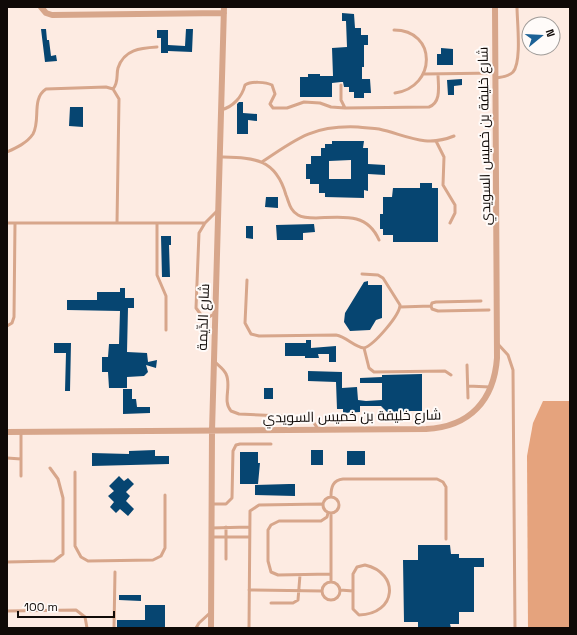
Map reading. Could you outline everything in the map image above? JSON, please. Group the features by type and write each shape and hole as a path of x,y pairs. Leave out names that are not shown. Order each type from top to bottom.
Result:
{"street":[{"path":"41,7 46,13 52,15 224,10"},
{"name":"شارع خليفة بن خميس السويدي","path":"7,432 426,429 447,426 467,417 475,411 492,387 496,370 495,7"},
{"name":"شارع الدِّيمة","path":"211,628 210,504 213,361 224,10"}],"lane":[{"path":"424,74 510,74 518,63 517,7"},
{"path":"394,30 408,31 419,39 423,44 427,58 424,74 415,85 409,89 395,92"},
{"path":"113,89 117,83 118,68 131,51 138,48 157,48"},
{"path":"221,110 229,107 241,96 245,85 250,83 268,83 272,85 275,94 270,104 273,108 287,108 304,102 320,103 331,108 431,106 438,98 438,74"},
{"path":"341,85 341,100 345,108"},
{"path":"7,152 19,146 33,133 36,126 38,99 46,89 106,87 113,89 119,99 117,223"},
{"path":"262,162 313,131 335,126 378,129 406,138 436,141 454,136"},
{"path":"436,141 444,157 443,185 455,205 455,213 450,222"},
{"path":"220,157 252,158 262,162 278,175 283,184 290,207 297,215 308,218 349,217 358,219 372,227 379,240"},
{"path":"215,313 206,317 199,314 196,308 199,238 201,229 218,210"},
{"path":"7,223 205,223"},
{"path":"7,326 12,323 14,317 15,223"},
{"path":"157,224 157,276 166,300 166,330"},
{"path":"247,280 245,323 251,334 259,336 336,335 348,339 356,346 364,348 372,345 399,312 400,307 398,300 383,278 362,274"},
{"path":"400,307 431,306 432,303 436,302 480,301"},
{"path":"431,306 432,309 438,311 489,310"},
{"path":"497,343 508,355 513,370 515,628"},
{"path":"364,348 369,368 374,372 445,371 451,375"},
{"path":"213,361 224,370 228,377 227,404 231,411 239,414 305,418 315,423 318,429"},
{"path":"467,365 468,398"},
{"path":"468,386 492,387"},
{"path":"21,432 21,476"},
{"path":"210,504 226,504 232,498 233,451 235,447 240,444 271,444"},
{"path":"7,458 21,459"},
{"path":"7,562 54,561 63,554 63,498 58,479 50,468"},
{"path":"75,472 75,546 81,557 88,561 153,560 161,556 165,548 165,495"},
{"path":"331,496 332,485 340,479 437,479 443,482 446,487 446,539"},
{"path":"322,504 324,500 331,496"},
{"path":"322,504 324,510 330,513 336,512 340,505 338,500 331,496"},
{"path":"249,628 250,511 259,505 322,504"},
{"path":"330,513 330,582"},
{"path":"330,513 327,518 321,521 279,521 273,523 269,528 269,569 278,575 331,574"},
{"path":"226,527 226,559"},
{"path":"211,528 249,527"},
{"path":"211,537 249,537"},
{"path":"365,565 376,569 385,577 389,594 381,609 370,614 359,615 353,609 353,590 353,571 357,567 365,565"},
{"path":"114,628 115,572"},
{"path":"271,603 296,602 299,597 300,575"},
{"path":"330,582 338,585 340,590 338,596 333,600 326,599 322,591 324,584 330,582"},
{"path":"249,590 322,591"},
{"path":"340,590 353,590"},
{"path":"7,611 76,610 85,617 87,628"},
{"path":"196,628 199,622 211,612"}],"shaded area":[{"path":"543,401 570,401 570,628 528,628 527,456 533,423"}],"building":[{"path":"342,13 354,14 355,28 361,28 361,35 368,35 368,45 364,45 364,67 362,67 362,79 370,79 371,93 364,93 364,98 354,98 354,92 349,92 349,87 344,87 343,82 341,82 332,83 332,97 300,97 300,77 308,77 308,74 333,76 332,48 347,47 346,21 342,21"},
{"path":"41,29 46,29 51,56 56,55 57,61 45,62"},
{"path":"186,29 193,29 192,52 168,51 168,53 161,53 161,38 157,38 157,30 168,30 168,45 185,46"},
{"path":"441,48 453,49 453,65 437,65 437,54 441,54"},
{"path":"462,79 462,85 454,86 454,95 448,95 447,80"},
{"path":"239,102 243,102 243,113 257,114 257,121 248,120 248,134 237,134 237,104"},
{"path":"70,107 83,107 83,127 69,126"},
{"path":"332,141 364,141 363,148 368,148 368,164 385,165 385,175 368,174 368,191 364,190 364,198 325,197 325,193 319,193 319,184 310,184 310,179 306,179 306,164 311,164 311,156 321,156 321,148 325,148 325,144 332,144","holes":["351,160 351,179 329,179 329,161"]},
{"path":"420,183 432,183 432,188 438,188 438,242 393,242 393,235 383,235 383,229 380,229 380,214 383,214 383,197 392,197 393,188 420,188"},
{"path":"266,197 278,197 278,208 265,207"},
{"path":"314,224 315,232 303,233 303,240 277,240 276,225"},
{"path":"246,226 253,226 253,239 246,238"},
{"path":"161,236 171,236 171,245 169,245 170,277 162,277"},
{"path":"368,281 368,285 382,285 382,318 376,320 370,330 350,331 344,322 345,313 364,282"},
{"path":"120,288 125,288 125,298 134,298 134,308 128,308 127,352 147,353 148,362 157,360 156,368 146,365 148,372 144,376 127,377 127,388 109,388 108,372 102,372 102,357 108,357 109,344 119,344 120,311 67,310 67,300 97,300 97,292 120,292"},
{"path":"306,340 311,340 311,348 336,346 336,362 329,362 329,354 318,354 319,358 285,356 285,343 306,343"},
{"path":"54,343 71,343 70,391 65,391 66,353 54,353"},
{"path":"308,371 342,372 342,388 357,387 358,400 366,401 382,400 382,383 360,383 360,378 382,377 382,375 422,374 422,411 407,411 407,415 390,415 381,406 360,406 360,412 343,413 343,409 337,409 336,382 308,381"},
{"path":"264,388 273,388 273,399 264,399"},
{"path":"123,389 132,389 132,399 136,399 137,407 150,407 150,413 123,414"},
{"path":"155,450 155,456 169,456 169,464 92,466 92,453 129,454 129,451"},
{"path":"311,450 323,450 323,465 311,465"},
{"path":"347,451 365,451 365,465 347,465"},
{"path":"240,452 258,452 258,463 260,463 258,484 240,484"},
{"path":"119,476 124,481 128,478 134,484 126,492 130,496 126,501 134,509 128,516 120,509 116,513 110,507 114,502 108,496 114,491 109,486"},
{"path":"295,484 295,496 255,495 255,485"},
{"path":"418,545 450,545 451,554 459,554 459,558 484,558 484,567 474,567 474,612 459,612 459,624 450,624 451,628 418,628 418,622 404,622 403,560 418,560"},
{"path":"119,595 141,595 141,601 119,600"},
{"path":"145,605 165,605 165,628 117,628 117,620 145,620"}]}
